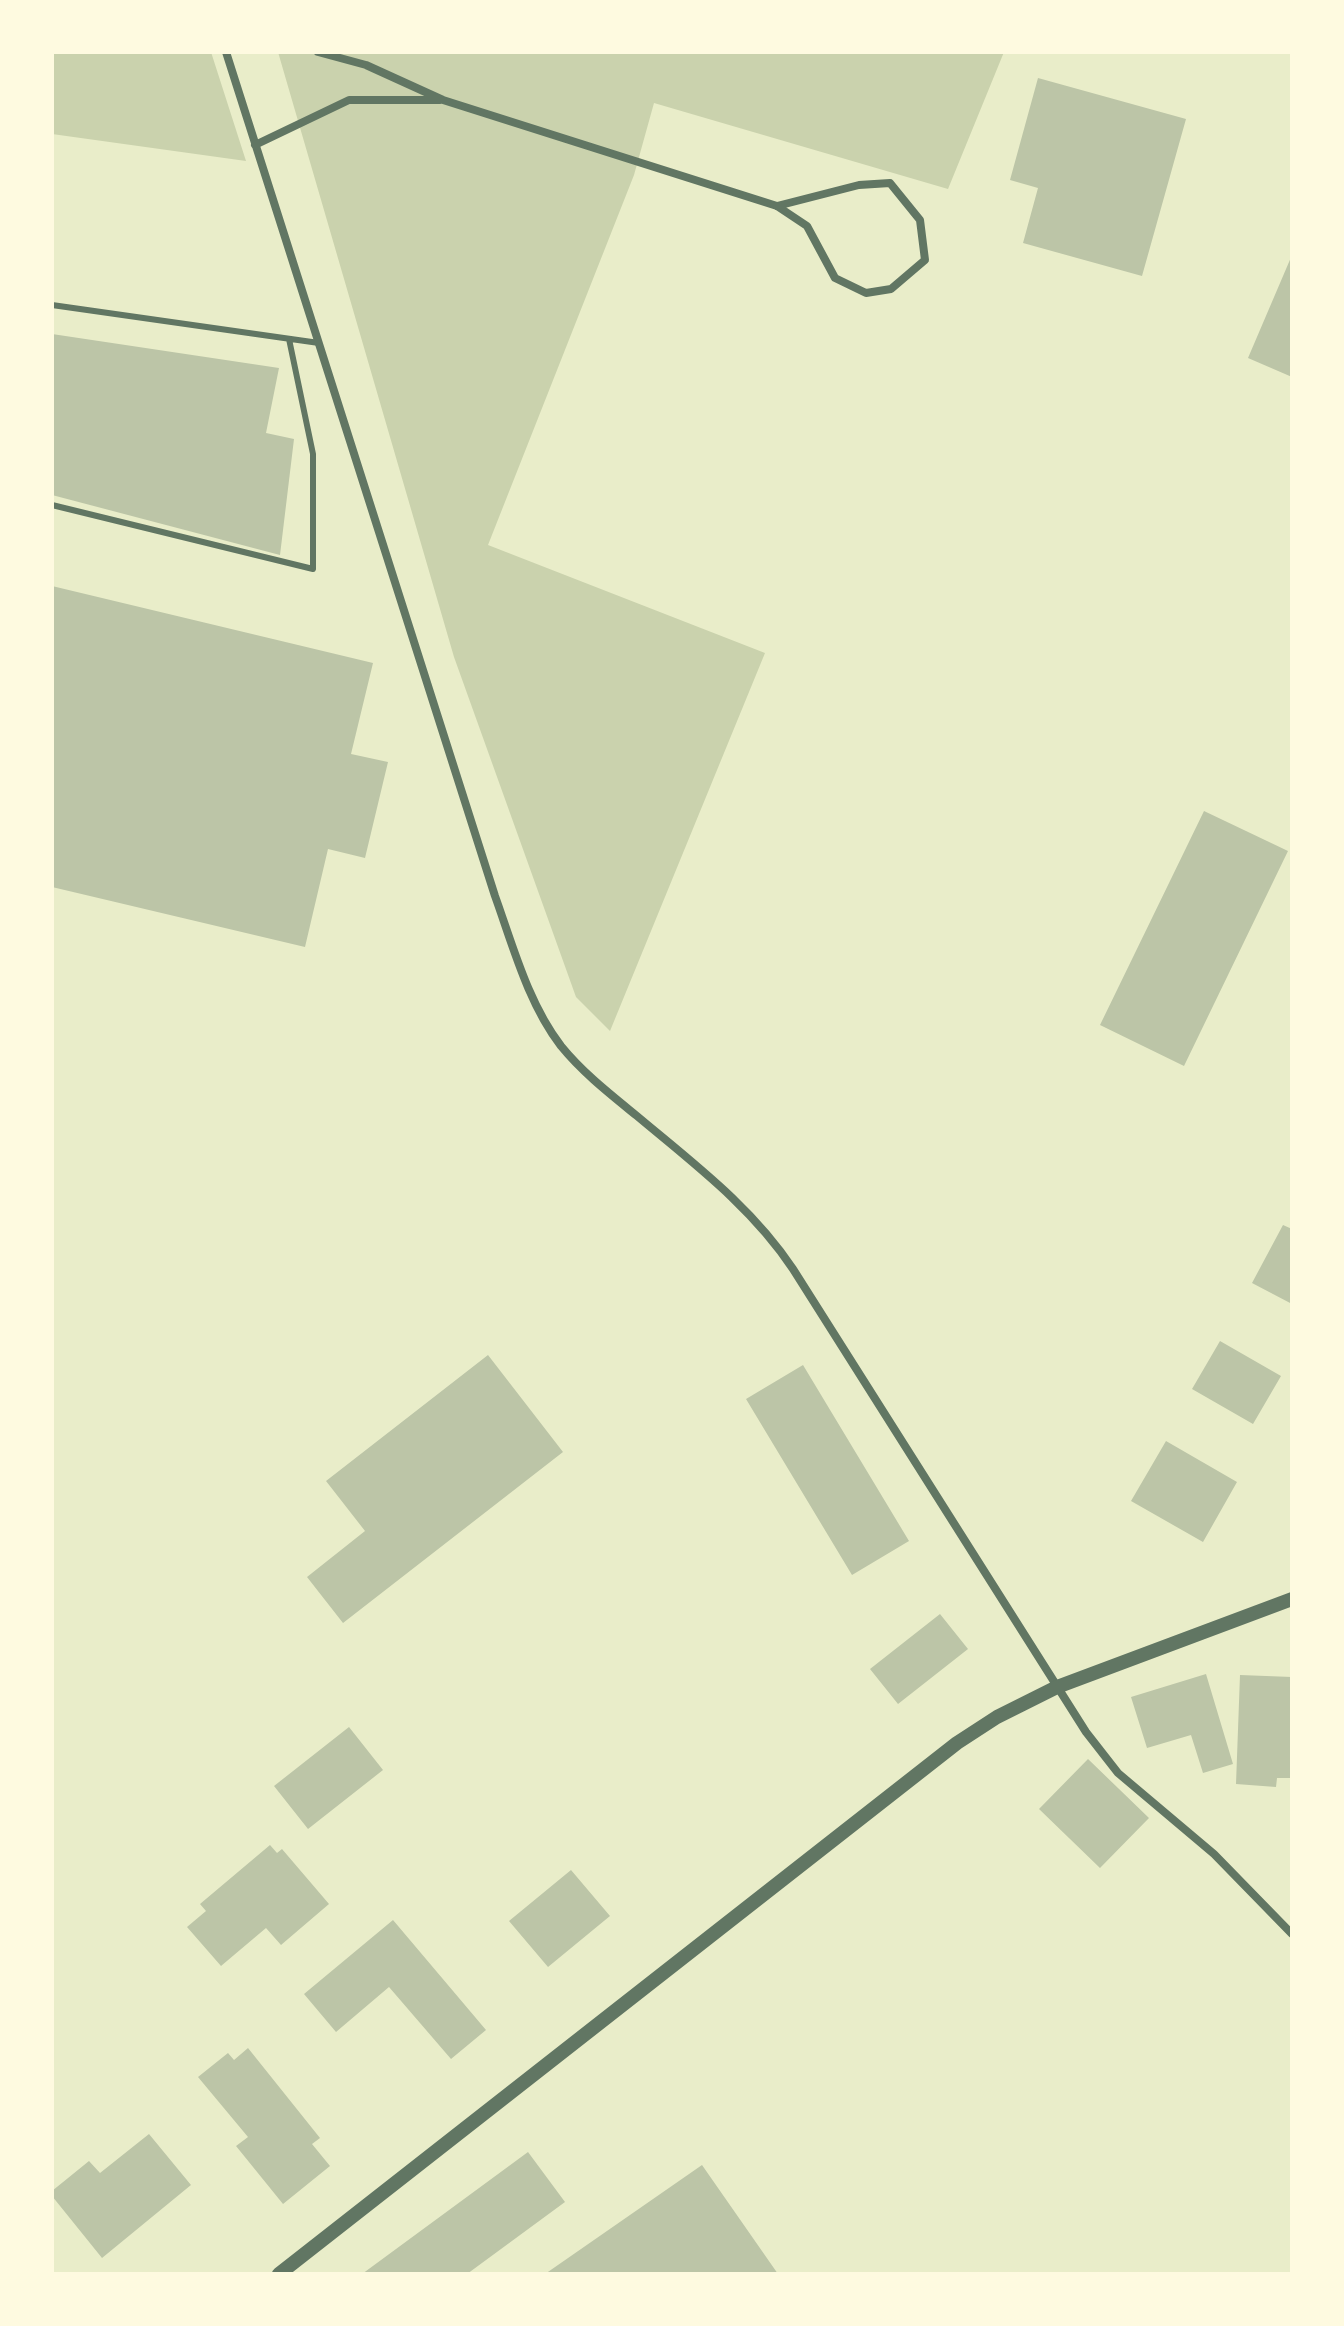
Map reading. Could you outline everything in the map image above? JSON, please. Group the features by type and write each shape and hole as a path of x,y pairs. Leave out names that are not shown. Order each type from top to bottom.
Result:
{"street":[{"path":"226,52 495,896 540,1012 563,1049 589,1077 734,1198 774,1242 1086,1732 1118,1773 1214,1854 1292,1934"},
{"path":"318,52 366,65 443,100 777,206 807,226 835,278 866,293 891,289 925,260 920,220 890,183 859,185 777,206"},
{"path":"255,145 349,100 443,100"},
{"path":"279,2274 944,1753 997,1717 1057,1687 1292,1599"}],"lane":[{"path":"52,305 319,343"},
{"path":"52,505 313,569 313,454 289,339"}],"green space":[{"path":"52,52 211,52 246,161 52,134"},
{"path":"278,52 1004,52 948,189 654,103 634,175 488,545 765,653 610,1031 576,997 454,657"}],"building":[{"path":"1038,78 1186,119 1142,276 1023,243 1038,188 1010,180"},
{"path":"1292,255 1292,377 1248,358"},
{"path":"52,334 279,368 266,433 294,439 280,555 52,495"},
{"path":"52,586 373,663 351,754 388,762 365,858 328,849 305,947 52,887"},
{"path":"1204,811 1288,851 1184,1066 1100,1025"},
{"path":"1283,1225 1292,1229 1292,1304 1252,1283"},
{"path":"1220,1341 1281,1376 1253,1424 1192,1389"},
{"path":"488,1355 563,1452 343,1623 307,1577 365,1531 326,1481"},
{"path":"803,1365 909,1541 852,1575 746,1399"},
{"path":"1166,1441 1237,1482 1203,1542 1131,1501"},
{"path":"940,1614 968,1649 898,1704 870,1669"},
{"path":"1206,1674 1233,1764 1203,1773 1191,1735 1147,1748 1131,1697"},
{"path":"1240,1675 1292,1677 1292,1778 1277,1778 1276,1787 1236,1784"},
{"path":"349,1727 383,1770 308,1829 274,1786"},
{"path":"1088,1759 1149,1818 1100,1868 1039,1809"},
{"path":"270,1845 277,1853 282,1849 329,1904 281,1945 266,1928 221,1966 187,1927 206,1911 200,1904"},
{"path":"571,1870 610,1916 548,1967 509,1921"},
{"path":"393,1920 486,2030 451,2059 389,1987 336,2032 304,1994"},
{"path":"248,2048 320,2138 312,2144 330,2166 283,2204 236,2146 248,2137 198,2077 228,2053 234,2060"},
{"path":"149,2134 191,2185 102,2258 52,2196 52,2191 89,2161 100,2173"},
{"path":"528,2152 565,2202 467,2274 362,2274"},
{"path":"702,2165 778,2274 545,2274"}]}
